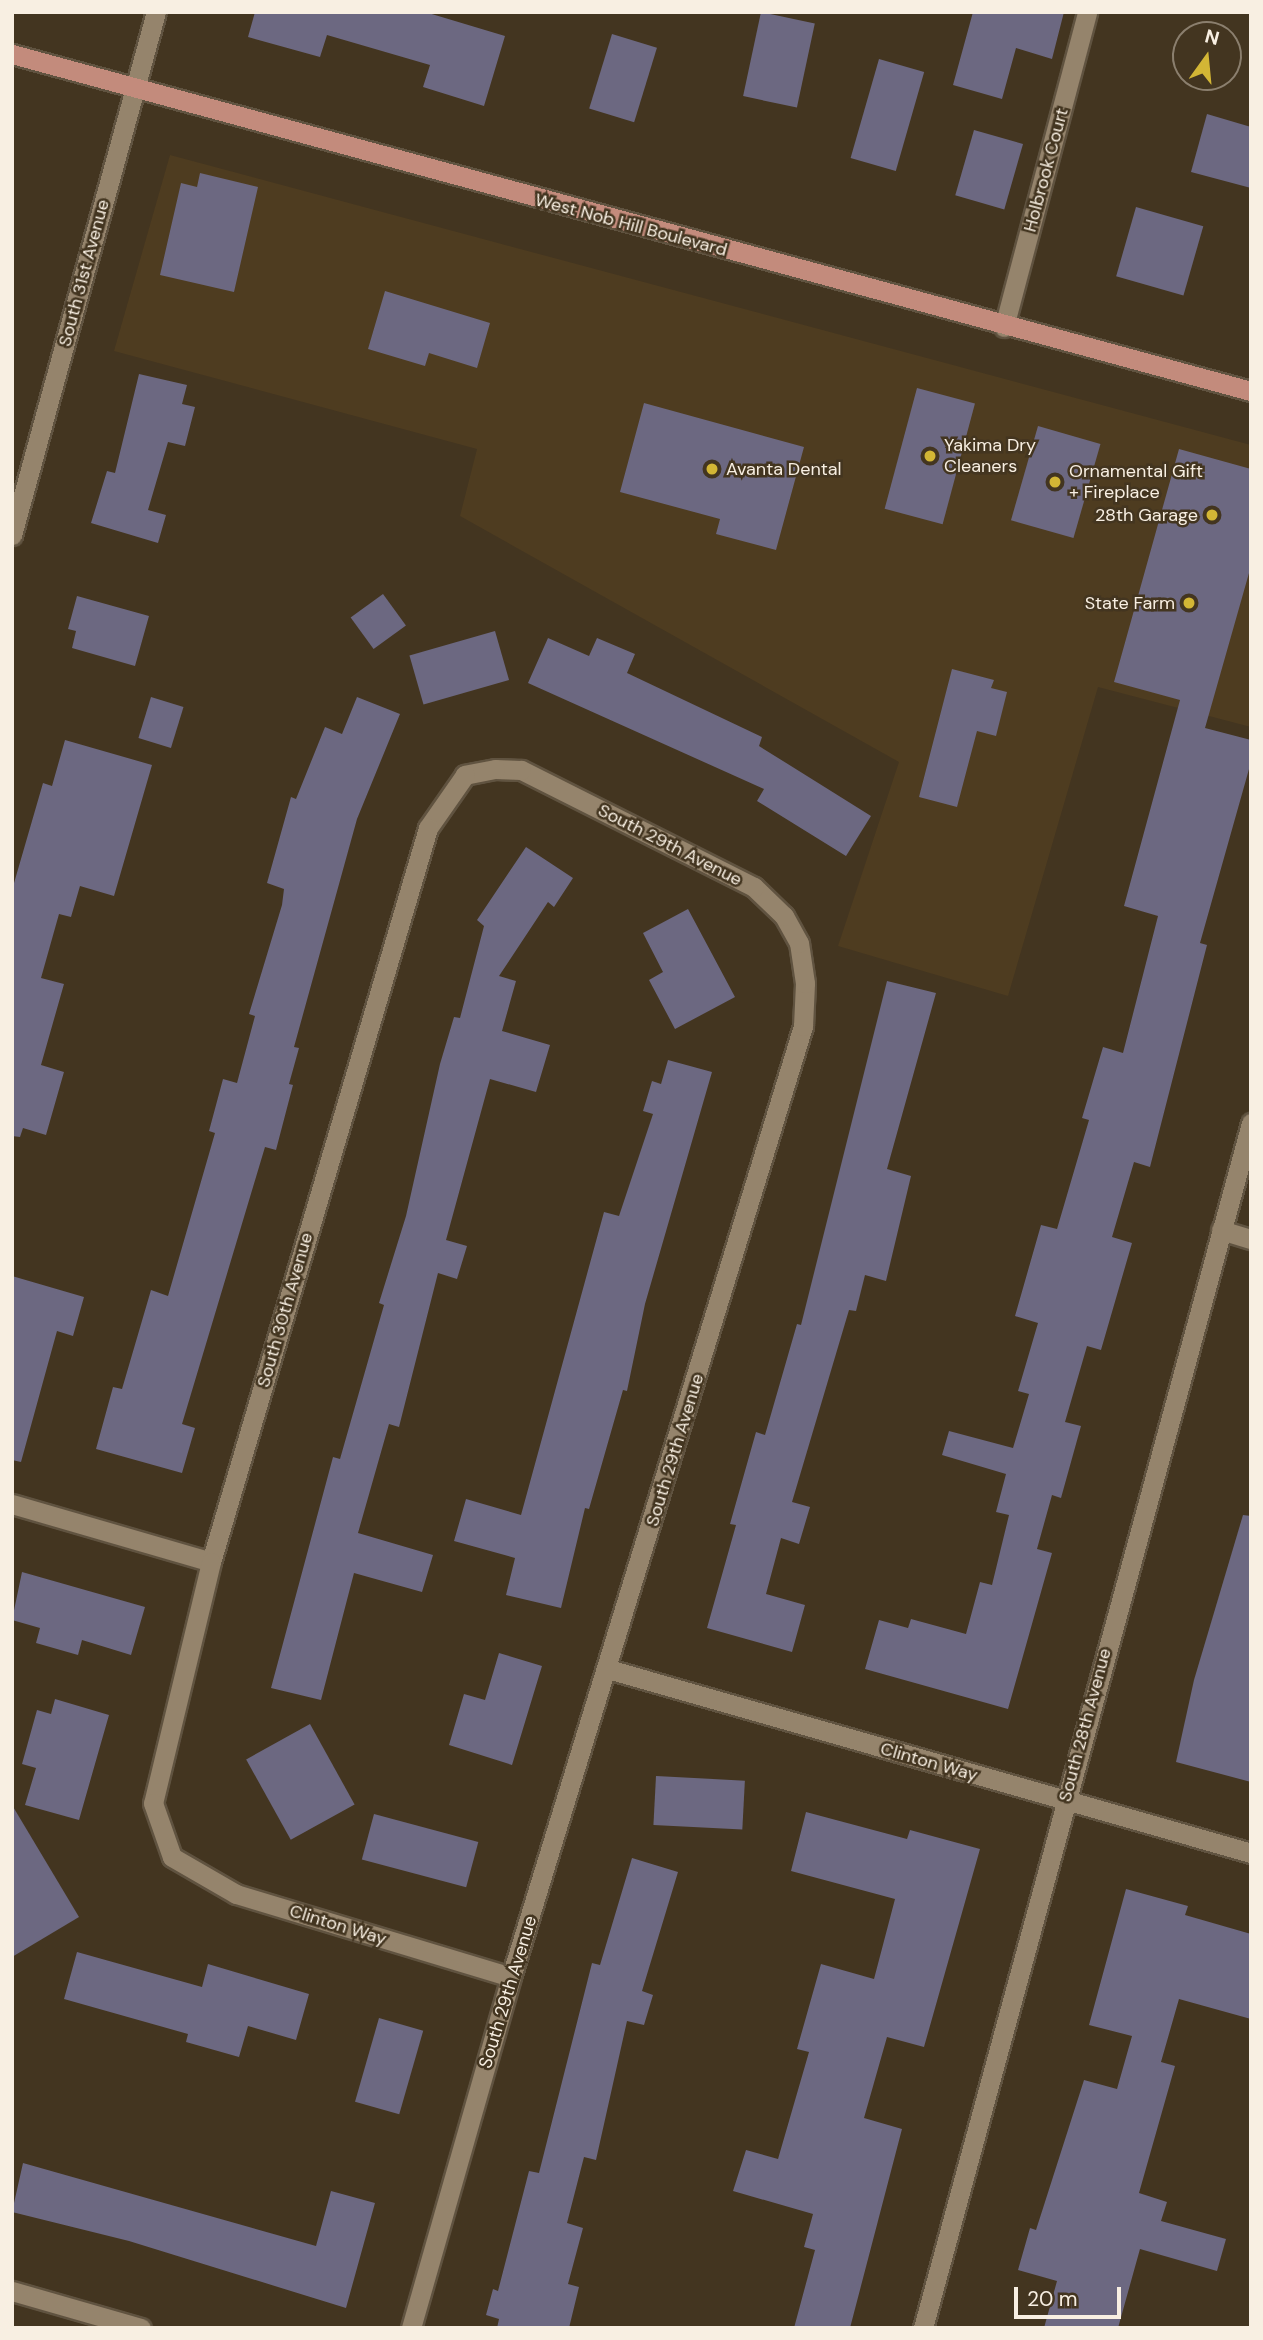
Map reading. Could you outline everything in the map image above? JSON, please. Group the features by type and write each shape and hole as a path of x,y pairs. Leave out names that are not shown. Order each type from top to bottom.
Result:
{"main road":[{"name":"West Nob Hill Boulevard","path":"12,54 1004,327 1251,391"}],"street":[{"name":"South 31st Avenue","path":"12,535 156,12"},
{"name":"Holbrook Court","path":"1004,327 1087,12"},
{"name":"South 29th Avenue","path":"411,2328 511,1977 608,1670 803,1026 801,956 784,916 754,887 521,770 464,775"},
{"name":"South 30th Avenue","path":"172,1857 153,1803 211,1562 428,828 464,775"},
{"name":"South 28th Avenue","path":"923,2328 1063,1801 1251,1123"},
{"path":"1221,1230 1251,1239"},
{"path":"12,1504 211,1562"},
{"name":"Clinton Way","path":"608,1670 1251,1853"},
{"name":"Clinton Way","path":"172,1857 236,1894 511,1977"},
{"path":"12,2291 141,2328"}],"shaded area":[{"path":"170,155 1251,445 1251,727 1098,687 1008,996 838,946 899,762 460,516 477,449 114,351"}],"building":[{"path":"255,12 425,12 505,36 484,106 423,87 430,65 327,35 320,57 248,37"},
{"path":"761,12 815,23 797,108 743,96"},
{"path":"973,12 1064,12 1052,59 1016,48 1002,99 953,85"},
{"path":"612,34 657,48 634,122 589,109"},
{"path":"879,59 924,72 896,171 851,158"},
{"path":"1207,114 1251,127 1251,188 1191,172"},
{"path":"974,130 1023,144 1004,209 955,195"},
{"path":"200,173 258,187 234,292 160,275 181,183 197,187"},
{"path":"1136,207 1203,226 1183,296 1116,276"},
{"path":"385,291 490,323 477,368 429,353 425,366 368,349"},
{"path":"139,374 187,385 182,404 195,407 185,446 168,442 148,510 166,515 158,543 91,523 107,471 115,473"},
{"name":"Yakima Dry Cleaners","path":"917,388 975,404 943,524 885,509"},
{"name":"Avanta Dental","path":"644,403 804,447 776,550 716,534 720,519 620,492"},
{"name":"Ornamental Gift + Fireplace","path":"1038,426 1100,444 1073,538 1011,520"},
{"path":"1179,449 1251,469 1251,566 1205,728 1251,740 1251,762 1200,943 1207,945 1150,1167 1134,1162 1112,1237 1132,1243 1101,1350 1087,1346 1065,1422 1081,1426 1061,1498 1052,1495 1037,1549 1052,1553 1008,1709 865,1669 879,1620 908,1628 911,1619 966,1634 980,1582 992,1585 1009,1515 996,1512 1006,1474 942,1455 949,1431 1013,1448 1029,1394 1018,1391 1038,1323 1015,1316 1041,1225 1057,1229 1089,1120 1082,1118 1103,1047 1123,1053 1158,916 1124,906 1180,700 1114,682"},
{"path":"383,594 406,626 374,649 351,618"},
{"path":"77,596 149,616 135,666 72,648 76,631 68,629"},
{"path":"495,631 509,680 424,705 409,656"},
{"path":"548,638 589,656 597,638 635,654 627,673 762,737 759,746 871,816 846,856 757,801 764,789 528,683"},
{"path":"952,669 994,680 991,688 1007,692 996,736 977,731 957,807 919,797"},
{"path":"151,697 184,707 171,748 138,738"},
{"path":"357,697 400,714 357,819 294,1047 299,1048 289,1084 293,1085 276,1150 265,1147 182,1424 195,1428 182,1473 96,1449 113,1387 122,1389 151,1290 168,1296 215,1133 209,1131 223,1079 237,1083 255,1016 249,1014 282,905 284,889 267,883 291,797 296,799 325,727 342,734"},
{"path":"65,740 152,765 114,896 80,886 71,917 59,914 41,978 64,984 41,1065 64,1072 46,1135 23,1128 20,1137 12,1136 12,890 43,783 52,786"},
{"path":"526,847 573,878 554,907 548,902 499,976 516,981 502,1031 550,1045 536,1092 490,1079 446,1240 467,1246 457,1279 438,1273 399,1427 389,1424 358,1533 433,1555 422,1592 354,1573 321,1700 271,1688 333,1457 340,1459 384,1305 379,1303 406,1216 440,1064 454,1017 460,1018 484,926 477,920"},
{"path":"688,909 735,997 675,1029 649,980 663,972 643,933"},
{"path":"887,981 936,993 887,1169 911,1176 886,1281 865,1275 856,1311 849,1310 792,1502 810,1507 799,1544 781,1538 766,1594 805,1605 792,1652 707,1628 736,1525 730,1524 756,1432 765,1435 797,1324 801,1325"},
{"path":"668,1060 712,1072 645,1304 627,1391 623,1390 589,1509 585,1508 561,1608 506,1595 515,1558 454,1541 466,1499 521,1515 604,1212 619,1216 653,1114 643,1111 652,1081 661,1084"},
{"path":"12,1276 84,1297 73,1336 57,1331 21,1462 12,1460"},
{"path":"1243,1515 1251,1516 1251,1782 1176,1762 1194,1680"},
{"path":"22,1572 145,1607 131,1655 82,1640 78,1655 36,1643 40,1628 12,1620"},
{"path":"499,1653 542,1666 512,1765 449,1745 464,1694 485,1700"},
{"path":"55,1699 109,1715 79,1820 25,1805 36,1768 22,1764 37,1710 51,1714"},
{"path":"310,1724 355,1804 291,1840 246,1759"},
{"path":"656,1776 745,1781 742,1830 653,1825"},
{"path":"12,1805 79,1917 12,1957"},
{"path":"806,1812 907,1839 910,1830 980,1849 924,2047 887,2037 864,2118 902,2129 850,2328 794,2328 815,2250 804,2247 813,2214 733,2191 746,2150 778,2159 809,2052 797,2049 821,1964 874,1979 895,1899 791,1871"},
{"path":"374,1814 478,1842 466,1887 362,1859"},
{"path":"632,1858 678,1872 642,1991 653,1995 644,2025 627,2021 596,2160 584,2157 567,2223 583,2228 568,2284 579,2287 569,2328 497,2328 499,2319 486,2315 493,2289 498,2291 529,2171 539,2173 592,1963 600,1965"},
{"path":"1126,1889 1188,1906 1185,1915 1251,1934 1251,2019 1179,1999 1161,2062 1175,2066 1139,2193 1167,2202 1161,2221 1226,2239 1217,2271 1140,2249 1118,2328 1044,2328 1057,2281 1018,2270 1030,2228 1036,2230 1084,2080 1117,2089 1132,2036 1089,2025"},
{"path":"77,1952 202,1987 208,1964 309,1994 296,2040 248,2026 239,2057 186,2042 188,2034 64,1999"},
{"path":"379,2018 423,2031 399,2114 355,2102"},
{"path":"23,2163 316,2246 331,2191 375,2203 346,2308 129,2241 12,2212"}],"place":[{"name":"Yakima Dry Cleaners","path":"930,456"},
{"name":"Avanta Dental","path":"712,469"},
{"name":"Ornamental Gift + Fireplace","path":"1055,482"},
{"name":"28th Garage","path":"1212,515"},
{"name":"State Farm","path":"1189,603"}]}
